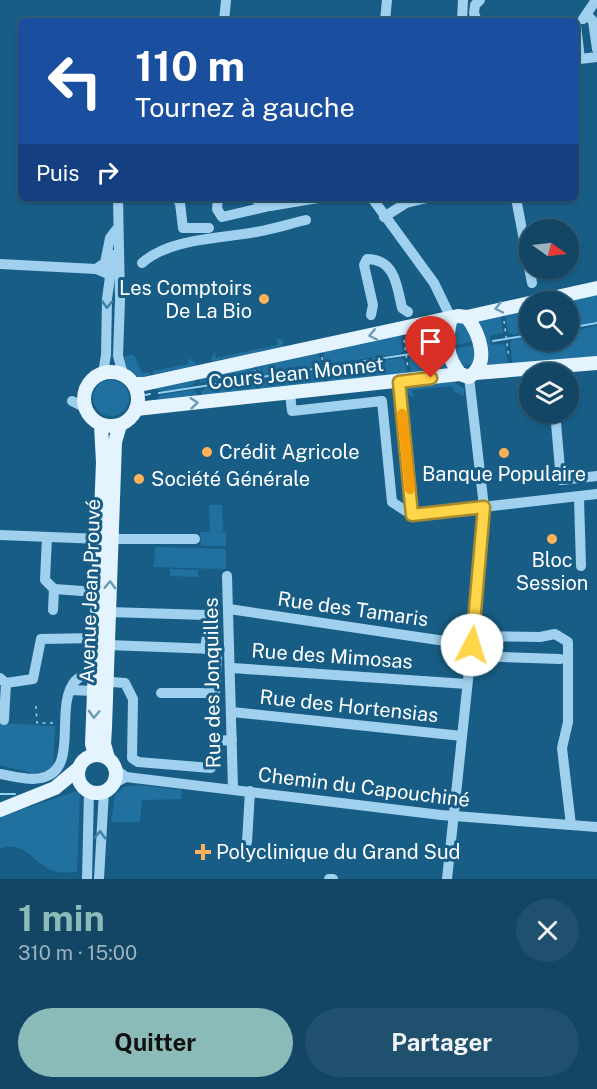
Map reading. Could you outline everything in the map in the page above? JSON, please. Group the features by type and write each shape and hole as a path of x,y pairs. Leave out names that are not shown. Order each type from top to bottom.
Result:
{"main road":[{"path":"451,318 446,342 449,357 468,375 481,343 467,317 597,288"},
{"name":"Cours Jean Monnet","path":"129,379 152,382 458,316 467,317"},
{"name":"Cours Jean Monnet","path":"579,366 597,363"},
{"name":"Cours Jean Monnet","path":"136,409 468,375 519,372"},
{"path":"103,373 129,379 138,400 136,409 127,421 120,425 101,425 94,421 84,403 89,382 103,373"},
{"name":"Avenue Jean Prouvé","path":"101,425 109,612 102,642"},
{"name":"Avenue Jean Prouvé","path":"108,788 111,765 92,744 102,642 106,539 116,435 120,425"},
{"path":"0,810 55,788 79,768 85,759 111,765"},
{"path":"79,768 79,780 85,788"},
{"path":"55,788 108,788"}],"street":[{"path":"224,18 226,0"},
{"path":"385,18 387,0"},
{"path":"462,18 463,0"},
{"path":"476,18 475,5 480,0"},
{"path":"579,23 588,16 596,0"},
{"path":"588,16 593,21 597,49"},
{"path":"579,62 597,57"},
{"path":"119,201 118,356 129,379"},
{"path":"178,201 183,228 209,228"},
{"path":"218,201 217,209 222,217 294,201"},
{"path":"259,201 270,206"},
{"path":"374,201 434,283 451,318"},
{"path":"384,217 406,203 414,201"},
{"path":"517,201 532,283"},
{"path":"142,263 152,254 171,247 258,232 306,220"},
{"path":"96,269 105,263 110,238 117,227"},
{"path":"371,315 374,305 364,265 367,259 377,259 387,264 393,274 402,308 408,312"},
{"path":"0,264 118,269"},
{"path":"103,373 118,269"},
{"path":"447,879 484,507 468,375"},
{"path":"399,382 412,515"},
{"path":"380,385 392,502 412,515 579,498 597,494"},
{"path":"290,394 292,411 382,401"},
{"path":"556,423 562,499"},
{"path":"561,480 597,476"},
{"path":"579,498 581,566"},
{"path":"0,535 106,539 195,539"},
{"path":"47,537 45,580 54,589 82,591"},
{"name":"Rue des Jonquilles","path":"227,576 232,668 232,789"},
{"path":"53,610 54,589"},
{"name":"Rue des Tamaris","path":"229,609 472,645"},
{"path":"109,612 205,615 209,623 205,649"},
{"path":"472,645 555,634 568,642 568,722 562,748 571,825"},
{"path":"4,720 3,681 33,679 41,639 214,650 217,659 214,693 161,693"},
{"path":"472,645 560,659"},
{"name":"Rue des Mimosas","path":"232,668 467,684"},
{"path":"2,773 41,778 55,773 63,760 65,698 76,680 125,683 133,699 132,758 138,762 211,768 214,741 232,740"},
{"path":"70,690 98,681"},
{"name":"Rue des Hortensias","path":"232,712 462,736"},
{"name":"Chemin du Capouchiné","path":"111,765 232,789 453,816 597,826"},
{"path":"85,788 87,879"},
{"path":"99,879 108,788"},
{"path":"247,842 250,791"}],"path":[{"path":"503,319 511,367"},
{"path":"402,333 407,359"},
{"path":"323,363 324,371"},
{"path":"256,375 258,382"},
{"path":"36,706 37,723 56,723"}],"shaded area":[{"path":"597,294 597,322 579,325 579,297"},
{"path":"519,307 519,334 513,335 508,332 504,311"},
{"path":"500,311 503,333 490,336 491,345 505,344 508,366 487,368 476,322"},
{"path":"461,322 466,324 476,341 450,346 456,325"},
{"path":"442,325 450,368 412,376 409,359 440,352 437,345 408,349 405,332"},
{"path":"597,326 597,357 547,363 519,363 519,366 513,367 510,343 513,339 519,338 519,351 579,351 579,329"},
{"path":"400,333 403,351 399,354 325,364 323,350"},
{"path":"277,338 283,340 283,347 213,361 211,359 215,352 216,358 277,345"},
{"path":"476,345 472,364 462,367 451,349"},
{"path":"318,351 321,363 317,366 263,377 258,375 256,364"},
{"path":"134,355 142,373 150,372 150,375 141,378 128,371 123,356"},
{"path":"189,358 196,363 195,366 153,374 153,371 188,364"},
{"path":"400,358 404,360 408,376 328,384 327,374 331,369"},
{"path":"253,365 254,373 250,377 200,383 199,376"},
{"path":"317,371 322,373 324,385 261,393 259,384 263,380"},
{"path":"194,377 195,383 187,387 176,390 155,389 155,385"},
{"path":"111,380 124,385 129,398 124,411 111,416 98,411 93,398 98,385"},
{"path":"251,380 256,382 257,392 202,397 201,392 205,388"},
{"path":"454,382 464,389 464,396 454,391 452,386 412,390 413,397 406,394 409,385"},
{"path":"192,390 197,393 197,398 157,402 161,395"},
{"path":"209,505 222,505 223,531 217,532 226,532 226,546 201,546 200,532 210,532"},
{"path":"155,547 226,549 226,569 154,567"},
{"path":"170,569 198,570 198,577 170,576"},
{"path":"0,723 55,726 53,768 36,774 0,765"},
{"path":"138,785 182,790 181,799 142,800 140,822 111,822 115,795 124,787"},
{"path":"77,791 80,793 77,872 59,872 50,869 16,847 0,849 0,817"}],"waterway":[{"path":"579,326 597,323"},
{"path":"493,341 519,337"},
{"path":"159,393 436,350"},
{"path":"145,395 150,394"},
{"path":"0,794 15,794"}],"slow traffic":[{"path":"402,414 410,489"}],"place":[{"name":"Les Comptoirs De La Bio","path":"264,299"},
{"name":"Crédit Agricole","path":"207,452"},
{"name":"Banque Populaire","path":"504,453"},
{"name":"Société Générale","path":"139,479"},
{"name":"Bloc Session","path":"552,539"},
{"name":"Polyclinique du Grand Sud","path":"203,852"}],"route":[{"path":"431,378 399,382 412,515 484,507 472,645"}]}
